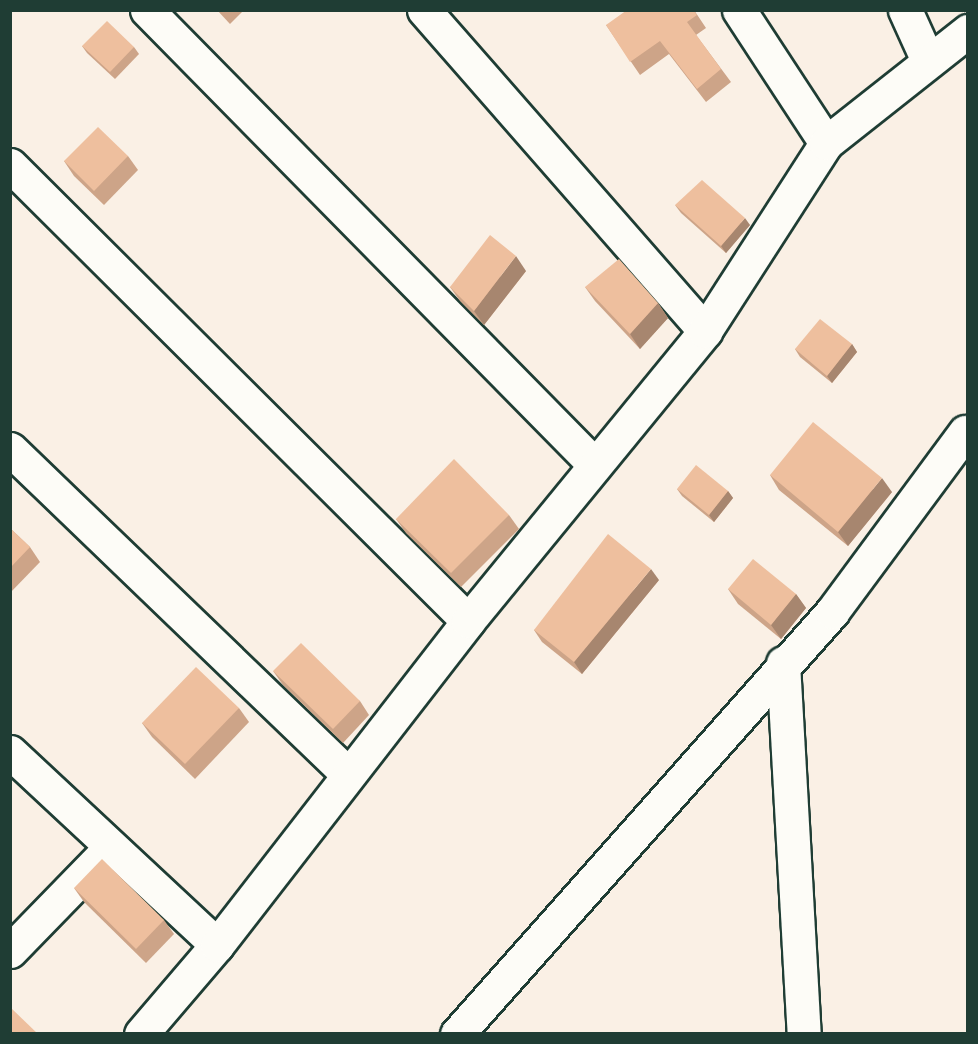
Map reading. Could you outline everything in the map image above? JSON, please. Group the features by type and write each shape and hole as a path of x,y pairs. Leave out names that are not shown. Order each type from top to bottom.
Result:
{"street":[{"path":"147,10 594,464"},
{"path":"424,10 705,331"},
{"path":"739,10 826,143"},
{"path":"905,10 928,61"},
{"path":"141,1034 217,945 347,773 594,464 705,331 826,143 968,31"},
{"path":"10,165 468,621"},
{"path":"457,1034 783,663 832,612 965,432"},
{"path":"10,449 347,773"},
{"path":"783,663 804,1034"},
{"path":"10,752 217,945"},
{"path":"10,951 111,847"}],"building":[{"path":"627,10 693,10 697,15 687,22 721,69 697,89 660,41 630,62 606,25"},
{"path":"107,21 134,47 110,72 82,46"},
{"path":"98,127 128,156 94,191 64,161"},
{"path":"702,180 745,218 721,246 675,205"},
{"path":"490,235 516,256 474,311 450,287"},
{"path":"619,259 658,303 630,334 585,287"},
{"path":"820,319 852,344 827,376 795,349"},
{"path":"813,422 882,478 838,532 770,475"},
{"path":"454,459 509,515 451,573 396,519"},
{"path":"696,465 728,491 709,515 677,489"},
{"path":"10,528 30,547 10,568"},
{"path":"608,534 651,569 574,662 534,630"},
{"path":"753,559 796,594 771,625 728,589"},
{"path":"301,643 360,701 333,729 273,671"},
{"path":"196,667 239,708 185,764 142,723"},
{"path":"102,859 164,920 136,949 74,888"},
{"path":"10,1007 38,1034 10,1034"}]}
